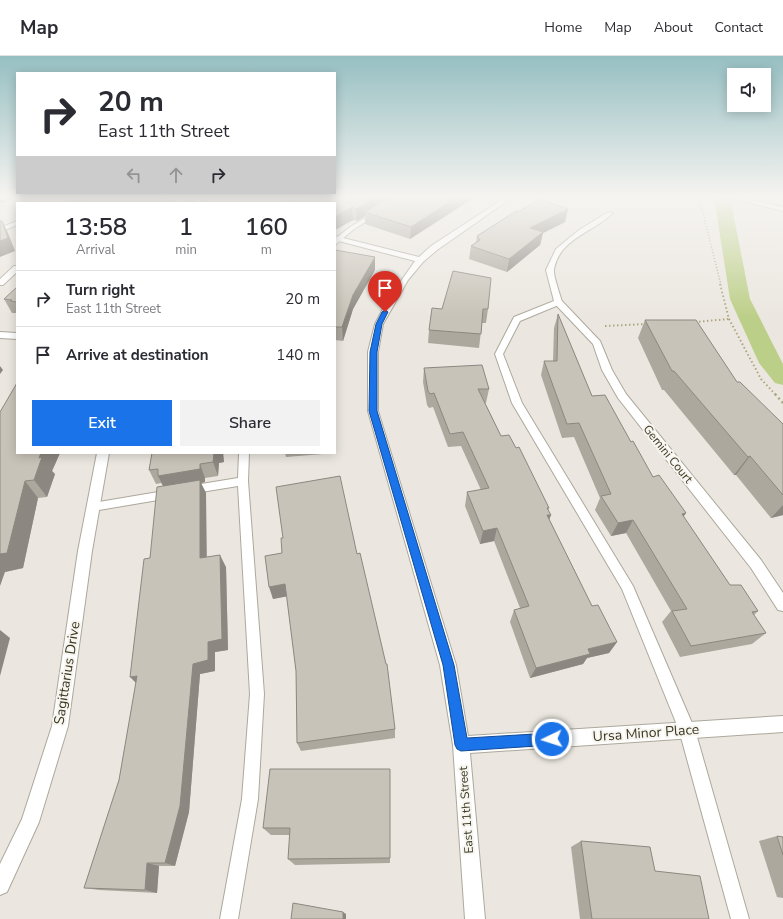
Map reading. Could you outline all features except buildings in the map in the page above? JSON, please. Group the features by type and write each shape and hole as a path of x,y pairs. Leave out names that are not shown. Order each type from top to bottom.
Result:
{"street":[{"name":"East 11th Street","path":"450,237 420,260 398,290 379,324 373,352 373,411 448,665 461,745 475,919"},
{"path":"336,240 420,260"},
{"path":"0,283 16,269"},
{"name":"Gemini Court","path":"558,302 598,343 606,370 622,396 756,564 783,605"},
{"path":"0,335 16,336"},
{"name":"Sagittarius Drive","path":"0,885 30,822 60,726 85,551 103,454"},
{"name":"Ursa Minor Place","path":"461,745 783,724"}],"lane":[{"path":"574,237 559,249 550,270 558,302 517,319 499,354 516,403 627,586 687,730 740,919"},
{"path":"229,919 250,799 257,694 243,481 244,454"},
{"path":"93,507 243,481"}],"path":[{"path":"709,237 729,319 762,379 783,403"},
{"path":"691,322 729,319"},
{"path":"581,326 652,324"}],"waterway":[{"path":"729,237 740,299 770,363 783,378"}],"route":[{"path":"385,312 379,324 373,352 373,411 448,665 461,745 552,739"}]}
